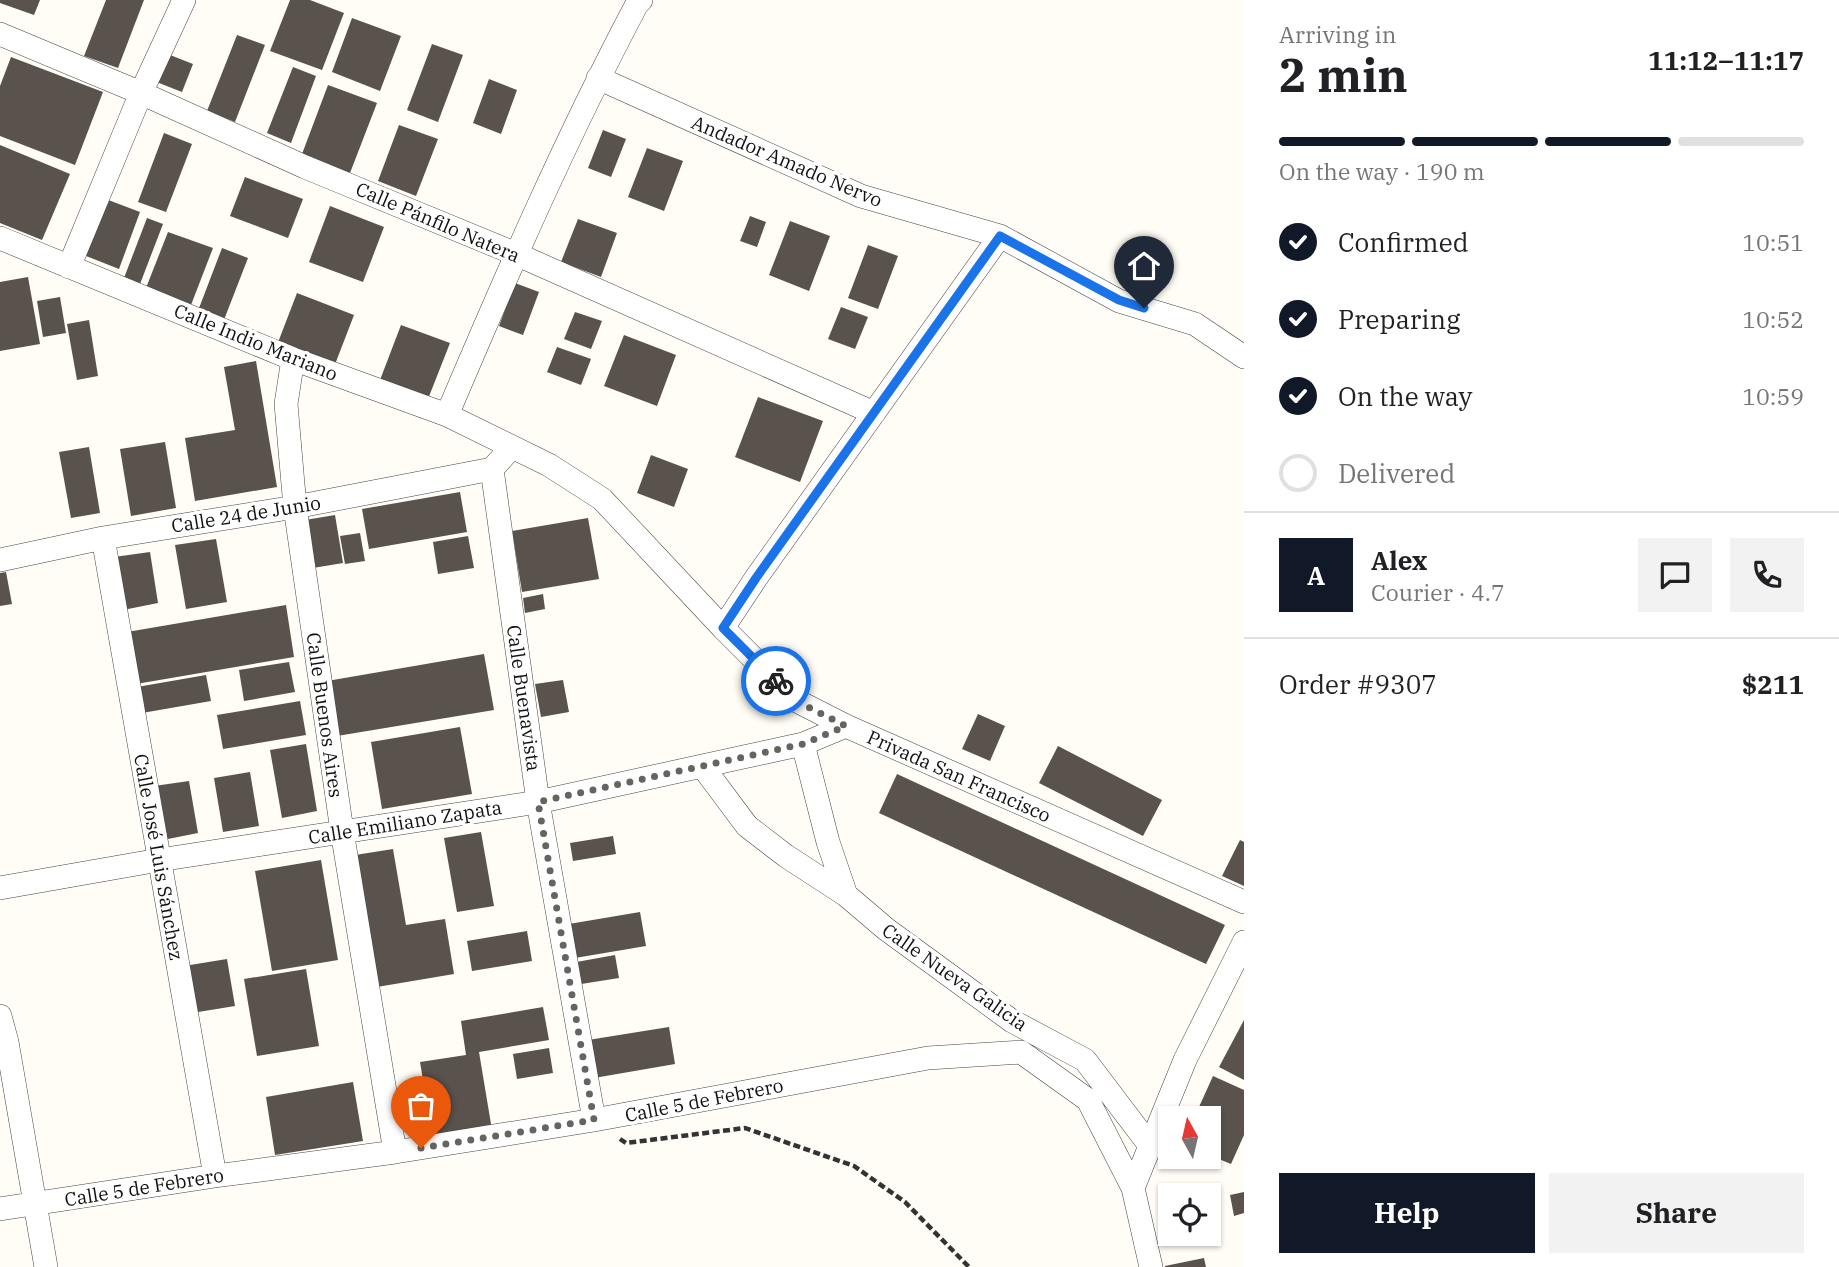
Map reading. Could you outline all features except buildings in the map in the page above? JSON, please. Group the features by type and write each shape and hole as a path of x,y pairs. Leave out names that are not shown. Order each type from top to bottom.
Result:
{"street":[{"path":"69,267 141,93 184,0"},
{"path":"447,415 516,254 598,78 641,0"},
{"name":"Calle Pánfilo Natera","path":"0,34 141,93 305,167 516,254 874,413"},
{"name":"Andador Amado Nervo","path":"598,78 861,196 1000,236 1119,300 1195,324 1244,357"},
{"path":"723,628 1000,236"},
{"name":"Calle Indio Mariano","path":"0,238 293,359 447,415 511,448"},
{"name":"Calle Buenos Aires","path":"293,359 286,404 295,507 342,831 395,1152"},
{"path":"492,469 511,448"},
{"name":"Privada San Francisco","path":"511,448 549,466 602,499 794,700 846,726 1244,902"},
{"name":"Calle 24 de Junio","path":"0,560 103,538 295,507 492,469"},
{"name":"Calle Buenavista","path":"492,469 538,802 594,1120"},
{"name":"Calle José Luis Sánchez","path":"103,538 215,1176"},
{"name":"Calle Emiliano Zapata","path":"0,888 159,860 538,802 803,744 846,726"},
{"path":"803,744 828,842 846,895"},
{"name":"Calle Nueva Galicia","path":"703,767 747,826 786,856 846,895 886,929 1012,1021 1085,1060 1151,1147"},
{"path":"1132,1188 1185,1060 1244,942"},
{"path":"0,1016 46,1267"},
{"name":"Calle 5 de Febrero","path":"0,1209 395,1152 594,1120 928,1058 1021,1052 1087,1100 1132,1188 1151,1267"}],"path":[{"path":"594,1120 626,1143 745,1128 854,1166 905,1202 969,1267"}],"way so far":[{"path":"421,1148 594,1120 538,802 803,744 846,726 794,700 776,681"}],"route":[{"path":"776,681 723,628 1000,236 1119,300 1144,308"}]}
